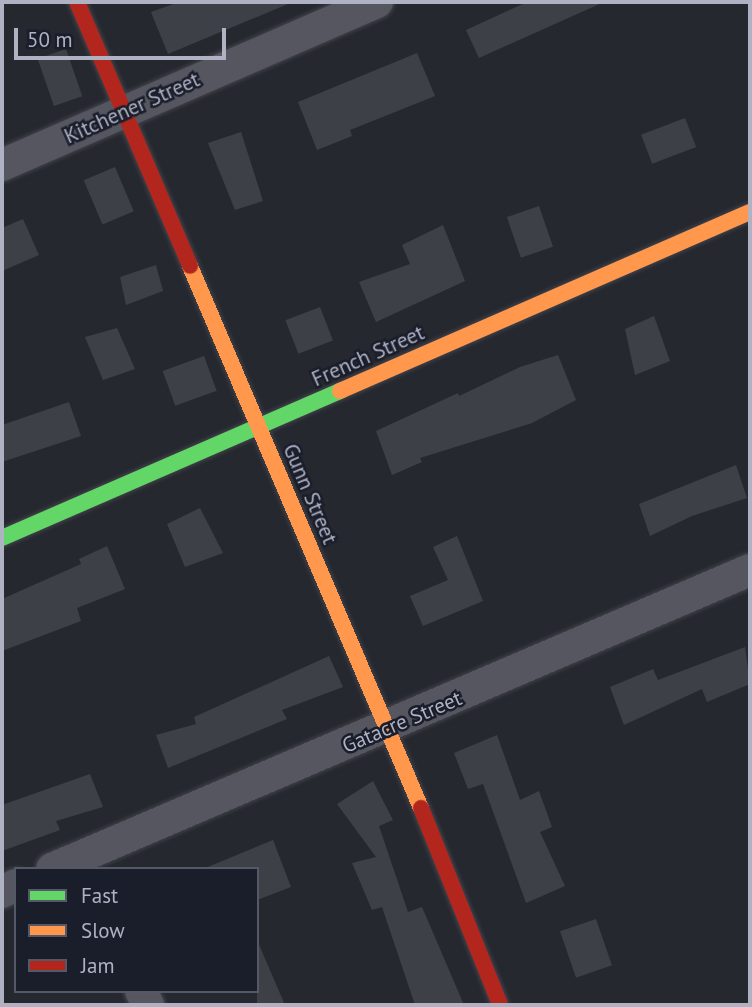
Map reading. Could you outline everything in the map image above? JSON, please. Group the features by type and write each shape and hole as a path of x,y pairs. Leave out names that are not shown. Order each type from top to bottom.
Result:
{"street":[{"name":"Gunn Street","path":"77,2 389,728 500,1005"},
{"name":"Kitchener Street","path":"2,165 377,2"},
{"name":"French Street","path":"2,538 750,212"},
{"name":"Gatacre Street","path":"61,867 84,862 750,570"}],"building":[{"path":"179,2 288,4 168,54 151,12"},
{"path":"527,2 604,2 479,58 466,30"},
{"path":"66,49 82,96 54,106 38,59"},
{"path":"417,53 435,96 350,130 352,136 317,150 298,102"},
{"path":"685,118 696,147 652,164 641,135"},
{"path":"241,132 263,201 235,210 208,143"},
{"path":"115,167 134,211 102,224 84,180"},
{"path":"539,206 553,247 521,258 507,217"},
{"path":"23,219 39,255 2,271 2,228"},
{"path":"443,225 465,281 376,322 359,282 410,264 402,245"},
{"path":"156,265 163,291 126,305 120,277"},
{"path":"320,307 333,341 298,354 285,320"},
{"path":"654,316 670,361 635,375 625,329"},
{"path":"117,328 135,369 103,380 85,337"},
{"path":"558,355 576,400 532,423 420,458 422,462 392,475 376,431 520,367"},
{"path":"204,356 217,391 175,406 163,371"},
{"path":"69,402 81,436 2,462 2,425"},
{"path":"736,465 747,498 692,516 650,536 639,504"},
{"path":"200,508 223,553 185,567 167,524"},
{"path":"457,536 483,601 423,626 410,596 448,580 433,547"},
{"path":"107,546 125,589 77,608 81,621 2,651 2,599 81,564 79,559"},
{"path":"745,647 750,684 707,702 702,689 624,725 610,687 653,669 658,680"},
{"path":"329,656 343,687 282,710 287,719 168,768 156,735 196,724 194,717"},
{"path":"497,735 520,800 539,791 552,827 540,832 565,886 526,903 483,784 468,789 454,753"},
{"path":"90,774 103,807 56,821 60,830 2,851 2,805"},
{"path":"373,781 393,820 379,826 408,912 422,907 464,1005 415,1005 382,907 372,910 352,863 376,857 337,804"},
{"path":"273,840 291,887 259,899 259,867 208,867"},
{"path":"596,919 612,965 576,978 560,931"},
{"path":"259,945 285,1005 257,1005 259,993"}],"traffic: fast":[{"path":"2,538 340,391"}],"traffic: slow":[{"path":"340,391 750,212"},
{"path":"190,266 421,808"}],"traffic: jam":[{"path":"77,2 190,266"},
{"path":"421,808 500,1005"}]}
